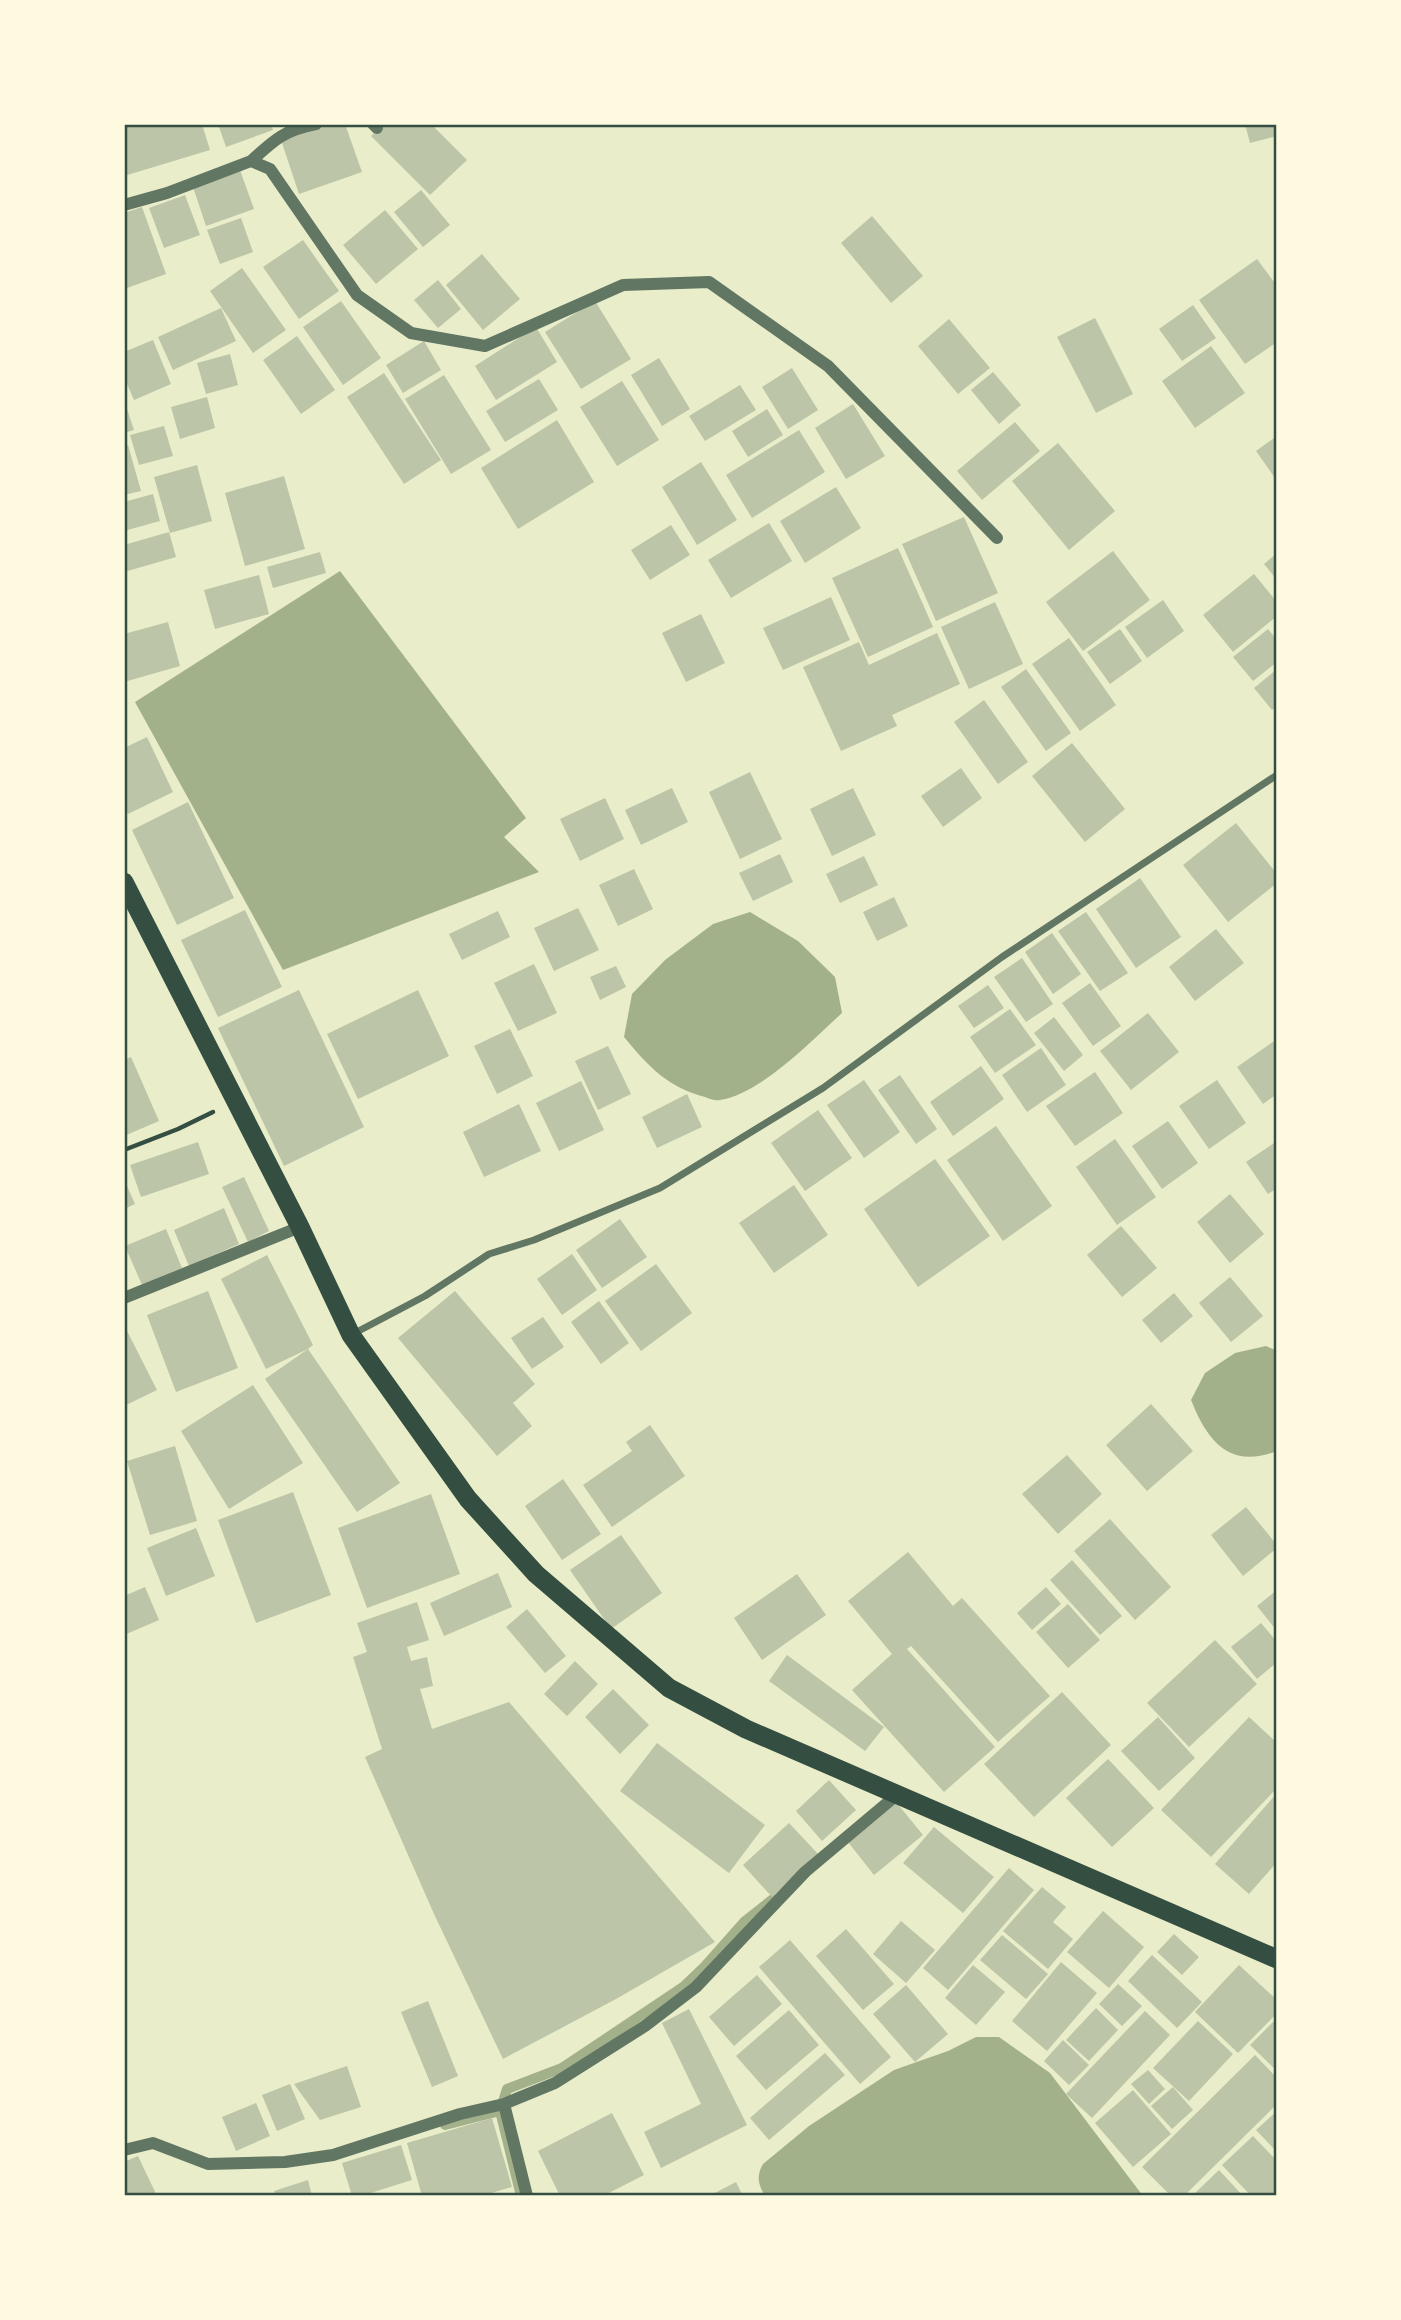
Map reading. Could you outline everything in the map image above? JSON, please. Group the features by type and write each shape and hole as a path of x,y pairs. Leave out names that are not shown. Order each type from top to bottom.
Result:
{"highway":[{"path":"124,882 300,1227 351,1335 477,1508 536,1574 669,1688 746,1729 1277,1959"}],"street":[{"path":"124,205 251,162 286,133 297,127 316,124"},
{"path":"251,162 270,169 357,295 411,333 485,346 623,285 709,282 828,366 996,538"},
{"path":"351,1335 425,1296 489,1254 534,1240 660,1188 823,1088 1002,957 1277,775"},
{"path":"124,1298 300,1227"},
{"path":"124,2150 153,2143 208,2164 285,2162 333,2155 460,2114 504,2104 555,2083 645,2026 696,1987 806,1872 899,1794"},
{"path":"504,2104 527,2196"}],"path":[{"path":"124,1150 178,1129 236,1100"}],"shaded area":[{"path":"340,571 526,818 504,837 539,872 283,970 135,702"},
{"path":"750,912 798,941 835,977 842,1013 769,1077 736,1095 714,1100 692,1093 659,1074 624,1037 632,994 665,960 713,924"},
{"path":"1266,1346 1277,1351 1277,1451 1246,1457 1233,1454 1222,1448 1204,1428 1191,1400 1205,1373 1235,1353"},
{"path":"976,2037 999,2037 1050,2073 1143,2196 765,2196 759,2180 763,2164 809,2126 894,2070 948,2051"}],"building":[{"path":"124,124 202,124 210,150 124,176"},
{"path":"218,124 271,124 273,130 226,147"},
{"path":"325,124 345,124 362,172 299,194 281,140"},
{"path":"383,124 431,124 467,160 430,195 371,136"},
{"path":"1245,124 1277,124 1277,136 1250,143"},
{"path":"240,170 254,209 206,226 193,187"},
{"path":"421,190 450,225 423,247 394,212"},
{"path":"185,195 200,235 164,248 149,208"},
{"path":"142,207 166,274 124,289 124,213"},
{"path":"385,210 418,249 376,284 343,245"},
{"path":"872,216 923,276 891,303 841,243"},
{"path":"241,218 253,252 220,264 207,230"},
{"path":"303,240 339,291 299,319 263,267"},
{"path":"482,254 520,299 483,330 446,285"},
{"path":"1257,259 1277,286 1277,342 1245,364 1199,300"},
{"path":"242,268 286,330 253,353 210,291"},
{"path":"438,280 461,309 438,328 414,300"},
{"path":"341,301 381,358 343,385 303,327"},
{"path":"595,301 631,359 581,389 545,332"},
{"path":"1193,305 1216,338 1182,361 1159,329"},
{"path":"221,308 236,341 173,370 158,337"},
{"path":"1095,318 1133,394 1096,413 1057,337"},
{"path":"949,319 990,368 958,394 918,346"},
{"path":"536,327 557,362 496,400 475,366"},
{"path":"297,336 335,390 301,414 263,360"},
{"path":"153,340 171,384 134,400 124,377 124,352"},
{"path":"424,341 441,370 403,393 386,365"},
{"path":"1211,346 1245,393 1195,428 1162,381"},
{"path":"230,354 238,385 206,394 197,363"},
{"path":"659,358 690,409 662,426 631,375"},
{"path":"792,368 818,410 788,429 762,387"},
{"path":"993,372 1021,405 999,424 971,390"},
{"path":"384,373 441,460 404,484 347,397"},
{"path":"444,375 491,450 451,474 405,399"},
{"path":"539,379 558,410 505,442 486,411"},
{"path":"622,381 659,440 617,466 580,407"},
{"path":"740,385 756,410 705,441 689,416"},
{"path":"207,397 215,428 180,439 171,407"},
{"path":"853,404 885,456 846,479 815,428"},
{"path":"124,406 134,430 124,433"},
{"path":"767,409 783,435 748,457 732,431"},
{"path":"557,420 594,482 518,529 481,468"},
{"path":"1015,422 1040,451 982,500 957,471"},
{"path":"164,426 173,456 139,465 130,435"},
{"path":"799,430 825,472 752,518 726,475"},
{"path":"1277,436 1277,481 1256,451"},
{"path":"1058,443 1115,511 1069,550 1012,481"},
{"path":"128,445 141,491 124,495 124,446"},
{"path":"701,462 737,520 697,545 662,487"},
{"path":"197,465 212,521 170,533 154,477"},
{"path":"284,476 305,549 245,566 225,493"},
{"path":"836,487 861,528 805,563 780,521"},
{"path":"153,494 160,521 124,531 124,502"},
{"path":"964,517 998,593 936,621 902,544"},
{"path":"769,523 792,561 731,598 708,560"},
{"path":"671,525 690,555 650,580 631,550"},
{"path":"169,532 176,557 124,572 124,545"},
{"path":"898,548 933,627 868,657 832,578"},
{"path":"1113,551 1150,600 1083,651 1046,602"},
{"path":"320,552 326,573 273,588 267,567"},
{"path":"1277,553 1277,580 1264,564"},
{"path":"1254,574 1277,602 1277,616 1233,652 1203,615"},
{"path":"259,575 269,614 215,629 204,590"},
{"path":"831,597 850,640 783,670 763,628"},
{"path":"1163,600 1184,631 1147,658 1125,627"},
{"path":"995,602 1023,664 969,689 941,627"},
{"path":"701,614 725,663 686,682 662,633"},
{"path":"168,622 180,666 124,682 124,634"},
{"path":"1120,629 1142,661 1110,684 1087,652"},
{"path":"1268,629 1277,640 1277,662 1253,681 1233,657"},
{"path":"937,633 960,684 892,715 897,726 841,751 803,667 859,642 869,665"},
{"path":"1069,638 1116,705 1080,731 1032,664"},
{"path":"1026,669 1071,733 1046,751 1001,687"},
{"path":"1277,669 1277,706 1272,710 1254,688"},
{"path":"984,700 1028,762 998,784 954,722"},
{"path":"147,737 173,792 128,814 124,806 124,748"},
{"path":"1072,743 1125,809 1085,842 1032,776"},
{"path":"961,768 982,798 943,827 921,796"},
{"path":"750,772 782,839 740,859 709,792"},
{"path":"672,788 688,822 641,845 625,810"},
{"path":"853,788 876,835 832,856 810,809"},
{"path":"605,798 624,839 580,861 560,819"},
{"path":"188,802 234,898 177,925 132,830"},
{"path":"1236,823 1277,874 1277,883 1228,922 1183,865"},
{"path":"780,854 793,882 753,901 739,873"},
{"path":"864,856 878,885 840,903 826,874"},
{"path":"634,869 653,909 618,926 599,885"},
{"path":"1140,878 1181,937 1136,968 1096,909"},
{"path":"894,897 908,926 877,941 863,912"},
{"path":"578,908 599,950 554,971 534,928"},
{"path":"245,910 282,987 218,1017 181,940"},
{"path":"498,911 510,937 462,960 449,934"},
{"path":"1086,912 1128,973 1100,991 1058,931"},
{"path":"1216,929 1244,963 1195,1001 1169,967"},
{"path":"1052,933 1081,974 1053,994 1025,952"},
{"path":"1022,958 1053,1004 1026,1022 994,977"},
{"path":"534,964 557,1013 518,1031 494,983"},
{"path":"616,966 626,987 600,1000 590,977"},
{"path":"1090,983 1121,1026 1093,1046 1062,1003"},
{"path":"988,985 1004,1008 974,1028 958,1006"},
{"path":"299,990 364,1127 284,1166 218,1028"},
{"path":"418,990 449,1056 358,1099 327,1034"},
{"path":"1010,1009 1036,1045 995,1073 970,1037"},
{"path":"1148,1013 1179,1052 1131,1090 1100,1051"},
{"path":"1054,1017 1083,1055 1064,1071 1034,1033"},
{"path":"510,1029 533,1076 497,1094 474,1046"},
{"path":"1277,1039 1277,1094 1263,1104 1237,1067"},
{"path":"608,1046 631,1094 598,1110 575,1061"},
{"path":"1041,1048 1066,1085 1027,1112 1002,1075"},
{"path":"131,1057 159,1121 124,1136 124,1060"},
{"path":"981,1066 1004,1099 953,1136 930,1102"},
{"path":"1095,1072 1123,1113 1075,1146 1046,1106"},
{"path":"900,1075 937,1129 916,1144 878,1090"},
{"path":"864,1080 900,1132 864,1158 827,1105"},
{"path":"1217,1080 1246,1123 1209,1149 1179,1106"},
{"path":"581,1081 604,1130 559,1151 536,1103"},
{"path":"687,1094 702,1127 657,1148 642,1117"},
{"path":"519,1104 541,1151 484,1177 463,1132"},
{"path":"818,1110 852,1158 805,1191 771,1143"},
{"path":"1168,1121 1198,1163 1162,1189 1132,1146"},
{"path":"996,1126 1052,1206 1003,1241 947,1160"},
{"path":"1115,1139 1156,1197 1117,1225 1076,1167"},
{"path":"1277,1141 1277,1188 1268,1194 1246,1162"},
{"path":"198,1142 209,1174 141,1197 130,1165"},
{"path":"935,1159 990,1236 918,1287 864,1209"},
{"path":"244,1177 269,1231 248,1242 222,1187"},
{"path":"124,1179 135,1204 124,1209"},
{"path":"794,1185 828,1235 774,1273 739,1223"},
{"path":"1230,1194 1264,1234 1230,1263 1197,1222"},
{"path":"224,1208 239,1244 189,1266 174,1230"},
{"path":"620,1219 647,1257 602,1288 576,1250"},
{"path":"1121,1226 1157,1268 1122,1297 1087,1255"},
{"path":"166,1229 182,1268 142,1285 125,1246"},
{"path":"572,1254 597,1290 562,1315 537,1279"},
{"path":"267,1255 313,1345 266,1369 221,1279"},
{"path":"656,1264 692,1313 641,1351 605,1301"},
{"path":"1230,1277 1263,1316 1231,1342 1199,1303"},
{"path":"208,1291 238,1368 176,1392 147,1315"},
{"path":"455,1291 535,1384 513,1403 532,1426 497,1456 398,1338"},
{"path":"1174,1293 1193,1316 1161,1343 1142,1320"},
{"path":"599,1301 629,1343 601,1364 571,1322"},
{"path":"543,1317 564,1347 532,1369 511,1338"},
{"path":"124,1325 157,1390 124,1406"},
{"path":"308,1349 400,1483 357,1512 265,1379"},
{"path":"253,1385 303,1463 229,1509 181,1431"},
{"path":"1151,1404 1193,1451 1147,1491 1106,1445"},
{"path":"650,1425 685,1476 612,1527 583,1485 632,1451 626,1442"},
{"path":"175,1446 197,1521 150,1535 127,1461"},
{"path":"1067,1455 1102,1494 1058,1534 1022,1494"},
{"path":"563,1479 601,1534 562,1560 525,1506"},
{"path":"293,1492 331,1595 256,1623 218,1520"},
{"path":"431,1494 460,1574 367,1608 338,1528"},
{"path":"1246,1507 1277,1548 1243,1576 1211,1535"},
{"path":"1110,1519 1171,1587 1135,1620 1074,1551"},
{"path":"196,1528 215,1576 166,1596 147,1548"},
{"path":"621,1535 662,1593 611,1629 570,1570"},
{"path":"908,1552 953,1606 962,1598 1050,1696 998,1742 911,1646 907,1649 995,1747 944,1792 852,1690 892,1654 848,1601"},
{"path":"1072,1560 1122,1616 1100,1635 1050,1580"},
{"path":"498,1573 512,1607 444,1636 430,1603"},
{"path":"797,1574 826,1615 762,1660 734,1618"},
{"path":"145,1587 159,1620 124,1635 124,1596"},
{"path":"1046,1587 1061,1604 1032,1630 1017,1613"},
{"path":"1277,1590 1277,1631 1257,1606"},
{"path":"417,1602 429,1640 407,1647 411,1661 427,1657 433,1686 420,1689 432,1729 509,1702 715,1942 503,2059 434,1914 365,1757 382,1749 353,1657 367,1652 357,1623"},
{"path":"1068,1604 1100,1640 1068,1668 1036,1632"},
{"path":"527,1609 566,1656 545,1673 506,1627"},
{"path":"1261,1623 1277,1642 1277,1662 1257,1679 1231,1647"},
{"path":"1215,1640 1257,1684 1189,1747 1147,1703"},
{"path":"787,1655 884,1727 865,1751 769,1681"},
{"path":"575,1661 598,1684 567,1716 544,1694"},
{"path":"613,1689 649,1725 620,1754 585,1717"},
{"path":"1062,1692 1111,1745 1034,1817 984,1764"},
{"path":"1158,1717 1195,1758 1159,1791 1121,1751"},
{"path":"1249,1717 1277,1743 1277,1788 1211,1857 1161,1810"},
{"path":"657,1743 765,1825 729,1873 620,1791"},
{"path":"1108,1759 1154,1808 1112,1847 1066,1798"},
{"path":"829,1780 856,1810 822,1841 796,1811"},
{"path":"1277,1793 1277,1862 1249,1894 1215,1864"},
{"path":"896,1802 923,1835 874,1875 848,1842"},
{"path":"789,1823 819,1855 772,1897 743,1865"},
{"path":"934,1827 994,1877 963,1913 903,1863"},
{"path":"1009,1868 1034,1890 948,1990 923,1968"},
{"path":"1042,1887 1066,1907 1053,1922 1073,1939 1048,1969 1003,1931"},
{"path":"1103,1911 1144,1947 1109,1988 1067,1952"},
{"path":"901,1921 935,1950 906,1983 873,1954"},
{"path":"846,1929 894,1984 863,2010 816,1956"},
{"path":"1174,1934 1199,1957 1182,1975 1157,1952"},
{"path":"1002,1935 1048,1974 1026,1999 980,1960"},
{"path":"790,1940 891,2057 860,2084 759,1967"},
{"path":"1152,1955 1202,2002 1177,2028 1128,1981"},
{"path":"1061,1962 1097,1993 1047,2051 1012,2021"},
{"path":"973,1965 1005,1992 976,2025 945,1998"},
{"path":"1239,1965 1277,2000 1277,2013 1238,2053 1195,2012"},
{"path":"757,1975 782,2004 734,2046 709,2017"},
{"path":"1118,1984 1142,2006 1122,2026 1099,2004"},
{"path":"906,1985 948,2034 915,2062 873,2014"},
{"path":"428,2001 458,2076 432,2087 401,2012"},
{"path":"1096,2008 1118,2030 1089,2061 1066,2040"},
{"path":"689,2009 747,2125 661,2168 644,2132 701,2104 662,2023"},
{"path":"789,2010 819,2045 766,2090 736,2056"},
{"path":"1145,2011 1170,2035 1092,2118 1066,2094"},
{"path":"1277,2018 1277,2071 1250,2045"},
{"path":"1198,2021 1233,2054 1189,2101 1153,2068"},
{"path":"1063,2040 1089,2065 1069,2085 1044,2061"},
{"path":"825,2053 845,2075 769,2140 750,2118"},
{"path":"1255,2055 1277,2078 1277,2104 1184,2196 1171,2196 1142,2167"},
{"path":"347,2066 361,2107 320,2120 294,2084"},
{"path":"1148,2070 1165,2089 1149,2104 1131,2084"},
{"path":"290,2084 305,2119 277,2131 262,2095"},
{"path":"1173,2087 1193,2110 1172,2129 1151,2106"},
{"path":"1133,2090 1171,2134 1133,2167 1095,2123"},
{"path":"256,2103 270,2136 236,2151 222,2117"},
{"path":"1277,2111 1277,2152 1256,2130"},
{"path":"612,2113 644,2175 603,2196 560,2196 538,2151"},
{"path":"492,2118 512,2187 481,2196 422,2196 407,2143"},
{"path":"1253,2136 1277,2161 1277,2196 1251,2196 1222,2165"},
{"path":"401,2145 412,2180 361,2196 352,2196 342,2163"},
{"path":"138,2156 157,2196 124,2196 124,2162"},
{"path":"1219,2170 1243,2196 1192,2196"},
{"path":"308,2180 312,2196 276,2196 274,2191"},
{"path":"736,2182 743,2196 709,2196"}],"waterway":[{"path":"521,2196 500,2111 507,2089 562,2068 683,1987 744,1922 773,1899"},
{"path":"445,2125 500,2111"}]}
